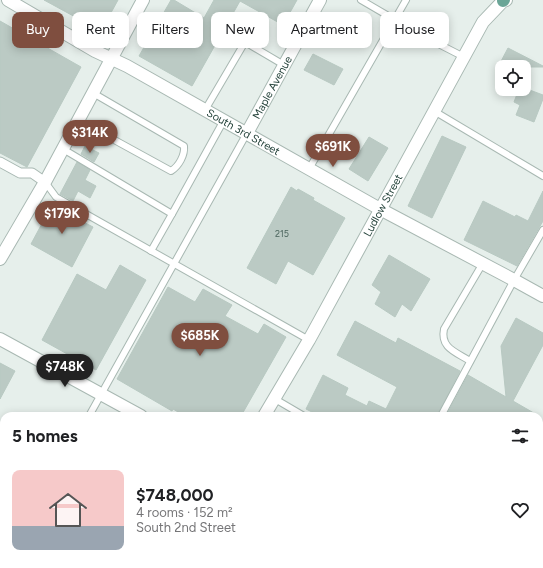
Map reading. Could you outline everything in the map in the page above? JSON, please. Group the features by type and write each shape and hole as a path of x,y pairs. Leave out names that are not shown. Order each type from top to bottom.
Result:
{"street":[{"name":"South 3rd Street","path":"8,0 95,51 112,58 224,120 380,209 543,296"},
{"path":"0,259 45,182 143,0"},
{"name":"Maple Avenue","path":"247,133 320,0"},
{"name":"Ludlow Street","path":"267,412 309,340 483,22 505,0"},
{"path":"0,162 20,173 32,172 45,182"},
{"path":"0,339 134,412"}],"lane":[{"path":"361,0 381,12"},
{"path":"399,12 406,0"},
{"path":"205,110 245,42 284,65"},
{"path":"309,169 380,45"},
{"path":"448,48 464,56"},
{"path":"78,120 171,171 176,168 185,152 184,146 92,93"},
{"path":"434,111 543,176"},
{"path":"152,251 224,120"},
{"path":"91,412 247,133"},
{"path":"63,149 172,214"},
{"path":"45,182 56,197 309,340"},
{"path":"443,412 514,280 543,230"},
{"path":"470,362 446,346 442,338 444,329 483,264"},
{"path":"275,399 297,412"}],"building":[{"path":"44,0 118,0 111,12 72,12 72,15"},
{"path":"171,0 174,0 194,12 164,12"},
{"path":"214,0 297,0 290,12 277,12 277,22 269,17 269,12 260,12 240,1 234,12 211,12 211,48 213,48 192,86 139,56 144,48 203,48 203,17"},
{"path":"0,21 12,28 12,48 48,48 81,67 27,167 0,153"},
{"path":"508,48 543,66 543,67 531,67 531,60 502,60"},
{"path":"313,54 343,69 334,85 304,70"},
{"path":"531,90 543,95 543,99 534,122 516,115 520,105 514,102 516,96 531,96"},
{"path":"442,136 466,147 432,218 408,206"},
{"path":"369,137 388,148 368,181 349,169"},
{"path":"85,146 99,153 94,162 81,154"},
{"path":"77,162 90,170 85,180 96,186 90,198 78,191 73,201 60,194"},
{"path":"291,187 297,191 298,189 314,198 313,200 345,218 313,275 288,261 276,284 247,268"},
{"path":"543,191 543,221 517,266 464,240 483,201 515,217 516,215 528,221"},
{"path":"56,202 68,209 66,213 93,227 72,267 31,244 52,205 54,206"},
{"path":"389,255 430,279 411,311 402,304 395,317 375,304 381,292 372,285"},
{"path":"120,265 146,280 96,370 42,340 77,274 106,290"},
{"path":"168,287 195,302 203,289 232,305 225,316 258,334 264,324 286,337 243,412 178,412 173,409 172,411 117,379"},
{"path":"516,318 543,333 543,345 513,401 532,412 448,412 468,375 506,397 501,346"},
{"path":"355,321 396,343 398,338 460,371 439,412 312,412 306,409 323,375 348,388 345,395 367,406 369,401 386,409 397,387 337,355"},
{"path":"0,363 15,371 0,399"}]}
